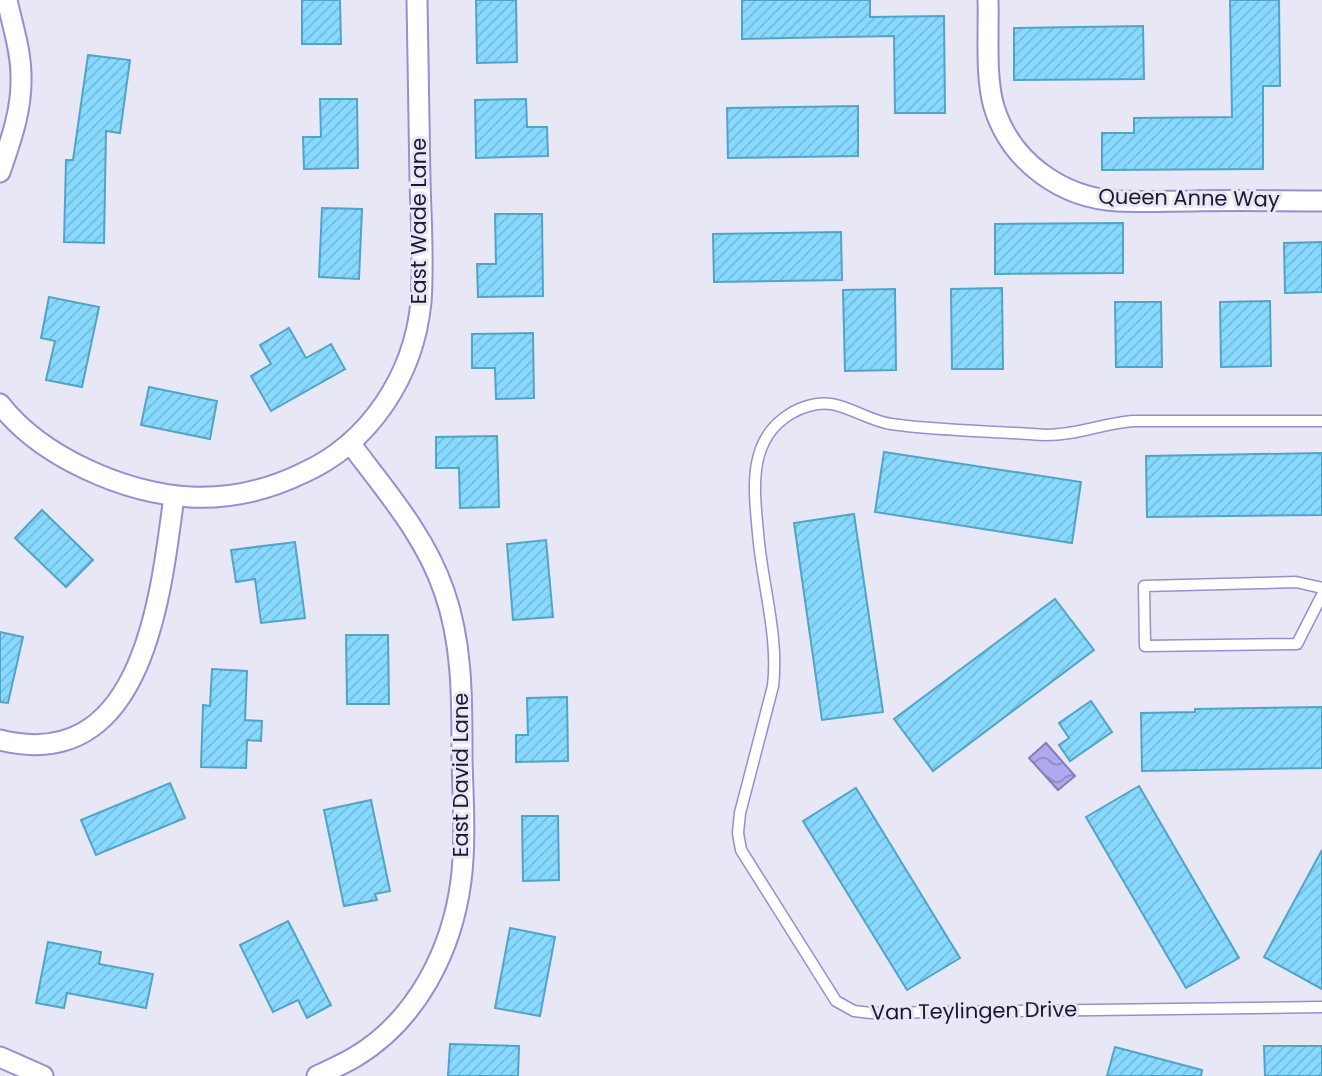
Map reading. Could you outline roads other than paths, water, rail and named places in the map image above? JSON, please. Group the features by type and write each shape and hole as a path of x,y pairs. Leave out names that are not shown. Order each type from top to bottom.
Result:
{"street":[{"path":"0,172 20,104 22,74 7,0"},
{"name":"East Wade Lane","path":"0,404 9,416 37,441 66,461 102,476 174,496 201,498 236,495 261,489 322,465 350,443 373,419 399,378 410,355 421,304 417,0"},
{"name":"Queen Anne Way","path":"988,0 990,86 1001,125 1014,148 1027,163 1068,190 1117,201 1322,201"},
{"name":"East David Lane","path":"317,1076 356,1057 379,1040 402,1018 419,996 433,972 455,914 461,880 461,678 459,655 445,592 418,536 350,443"},
{"path":"0,740 16,744 44,745 68,739 107,716 122,698 136,667 158,598 174,496"},
{"path":"0,1057 43,1076"}],"lane":[{"name":"Van Teylingen Drive","path":"1322,421 1132,421 1112,423 1067,435 1045,435 889,424 831,404 811,405 793,411 776,422 765,437 758,454 755,474 760,556 775,667 773,686 740,813 738,833 741,850 836,1001 854,1011 871,1013 1322,1007"},
{"path":"1322,588 1296,582 1144,586 1145,646 1297,644 1322,595"}],"water":[{"path":"1046,743 1075,776 1058,790 1029,758"}]}
